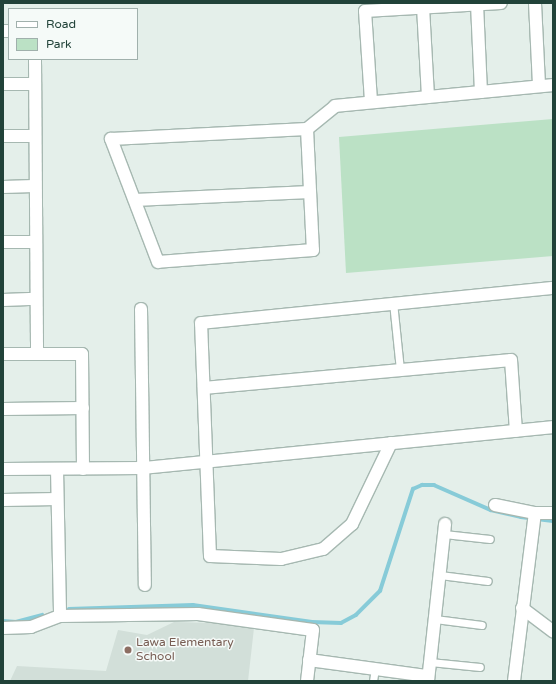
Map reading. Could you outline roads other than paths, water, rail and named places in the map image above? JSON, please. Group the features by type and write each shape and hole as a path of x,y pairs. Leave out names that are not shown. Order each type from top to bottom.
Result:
{"street":[{"path":"371,101 365,11 500,3"},
{"path":"535,3 539,86"},
{"path":"477,4 481,92"},
{"path":"423,7 428,96"},
{"path":"34,60 34,186 37,353"},
{"path":"3,84 34,84"},
{"path":"307,129 313,250 158,262 112,139 307,129 335,106 371,101 553,85"},
{"path":"3,136 34,136"},
{"path":"3,187 34,186"},
{"path":"135,200 310,192"},
{"path":"3,242 35,242"},
{"path":"391,443 352,524 323,549 281,559 210,556 201,323 393,302 553,288"},
{"path":"3,300 36,299"},
{"path":"141,309 145,585"},
{"path":"3,354 82,354 83,469"},
{"path":"204,388 511,360 516,431"},
{"path":"3,409 83,408"},
{"path":"3,469 143,468 553,427"},
{"path":"57,469 60,616"},
{"path":"3,500 57,499"},
{"path":"495,505 535,512 553,513"},
{"path":"514,681 535,512"},
{"path":"309,660 374,675 428,678 445,529"},
{"path":"522,608 553,631"},
{"path":"3,628 31,627 60,616 198,614 313,630 307,681"}],"lane":[{"path":"393,302 400,370"},
{"path":"445,529 490,539"},
{"path":"440,575 488,582"},
{"path":"435,619 482,624"},
{"path":"430,662 480,667"}],"waterway":[{"path":"69,609 193,605 312,622 341,623 356,615 380,591 413,489 422,485 434,485 491,510 521,517 553,521"},
{"path":"3,621 16,622 42,615"}],"place":[{"name":"Lawa Elementary School","path":"128,650"}]}
